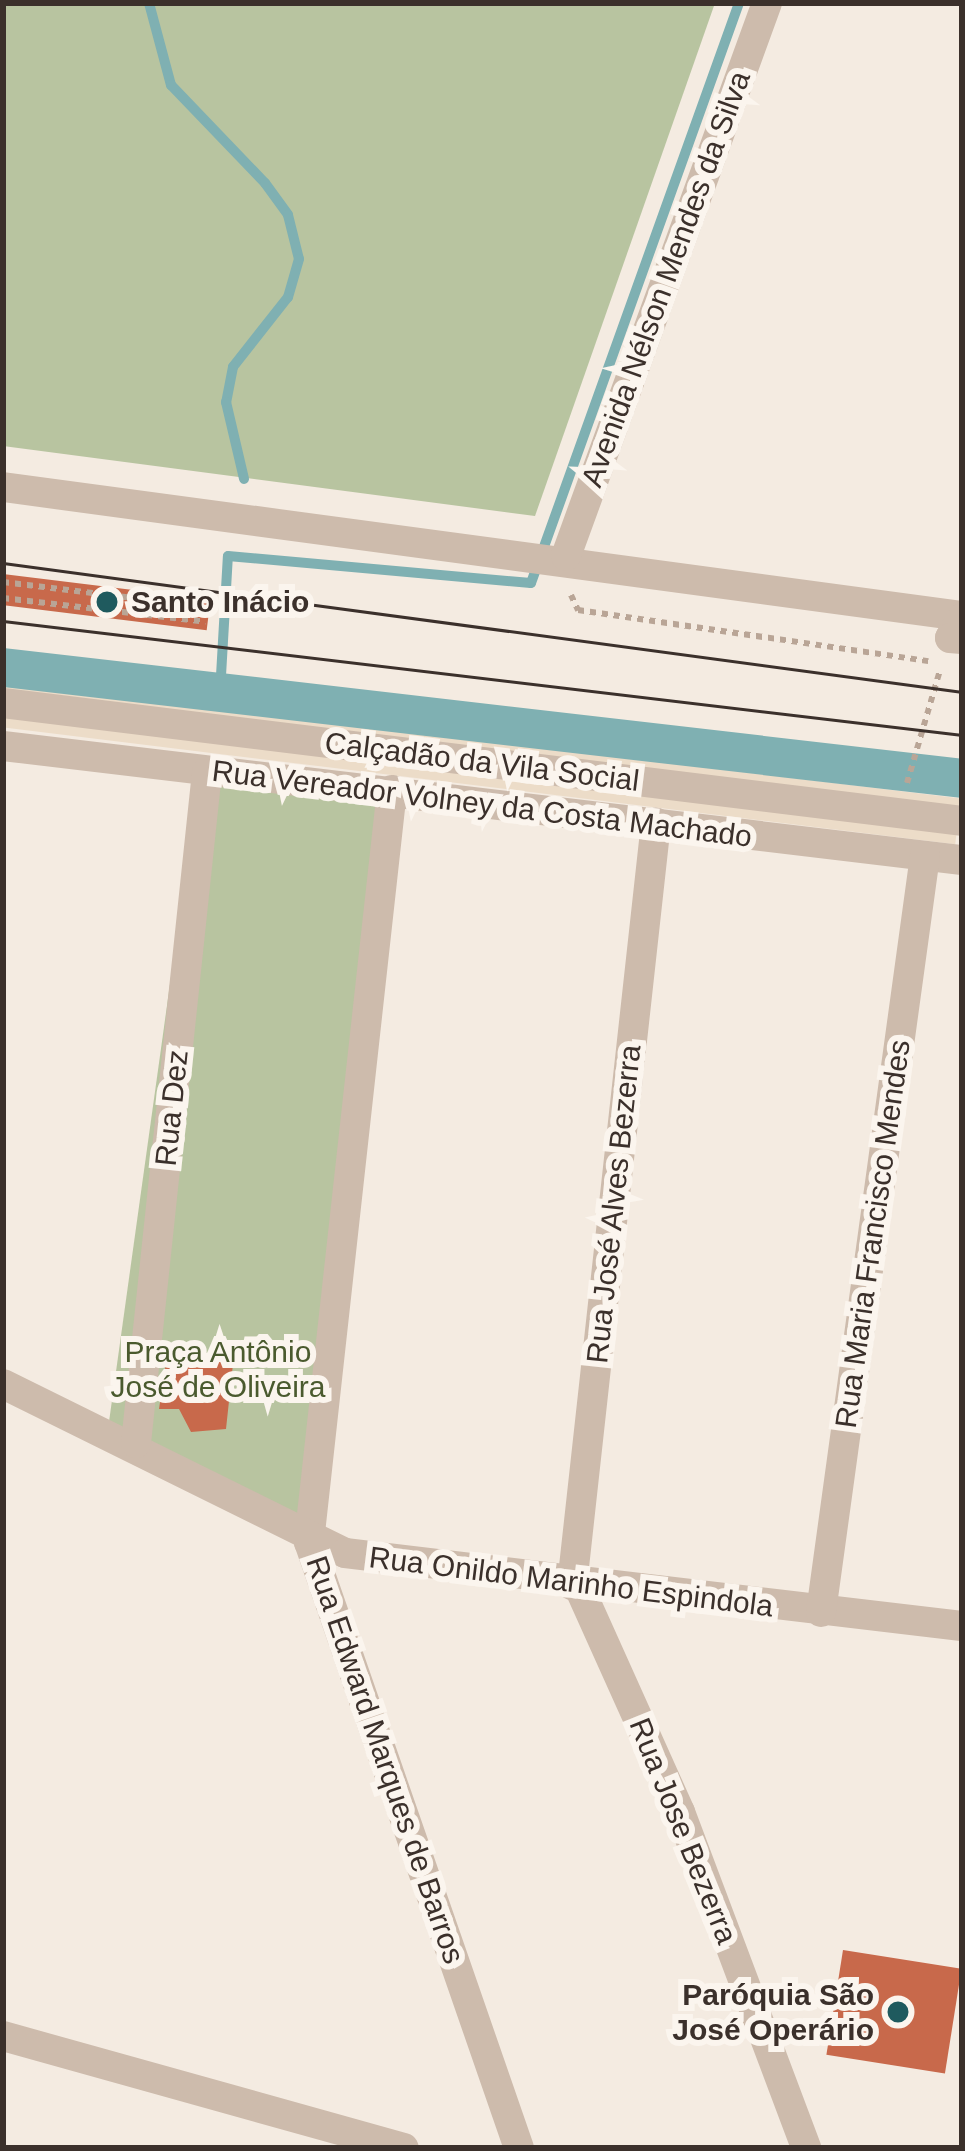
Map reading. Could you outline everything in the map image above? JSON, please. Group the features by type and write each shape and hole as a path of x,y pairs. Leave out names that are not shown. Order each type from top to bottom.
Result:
{"street":[{"name":"Avenida Nélson Mendes da Silva","path":"550,553 766,3"},
{"path":"3,487 550,553 962,617 950,638 950,652"},
{"name":"Calçadão da Vila Social","path":"3,704 962,821"},
{"name":"Rua Vereador Volney da Costa Machado","path":"3,746 962,860"},
{"name":"Rua Dez","path":"136,1443 207,772"},
{"name":"Rua Edward Marques de Barros","path":"392,790 309,1542 519,2148"},
{"name":"Rua José Alves Bezerra","path":"575,1585 656,823"},
{"name":"Rua Maria Francisco Mendes","path":"821,1612 925,856"},
{"name":"Rua Onildo Marinho Espindola","path":"3,1384 136,1443 309,1542 575,1585 962,1626"},
{"name":"Rua Jose Bezerra","path":"575,1585 680,1812 806,2148"},
{"path":"3,2036 404,2148"}],"path":[{"path":"550,553 578,610 950,652 911,757 907,784"},
{"path":"3,582 206,607"},
{"path":"3,598 206,622"}],"green space":[{"path":"3,3 715,3 535,516 3,446"},
{"name":"Praça Antônio José de Oliveira","path":"198,783 384,795 301,1535 108,1429"}],"shaded area":[{"path":"3,681 961,799 955,844 3,727"}],"building":[{"name":"Santo Inácio","path":"3,574 210,599 207,630 3,605"},
{"path":"168,1349 233,1364 226,1429 191,1432 179,1409 159,1409"},
{"name":"Paróquia São José Operário","path":"843,1950 962,1969 945,2073 826,2055"}],"waterway":[{"path":"149,3 171,85 265,183 288,215 299,259 288,297 233,367 226,402 244,479"},
{"path":"220,693 228,556 531,583 739,3"},
{"path":"3,667 962,778"}],"tram line":[{"path":"3,563 962,692"},
{"path":"3,621 962,735"}],"place":[{"name":"Santo Inácio","path":"107,602"},
{"name":"Paróquia São José Operário","path":"898,2012"}]}
